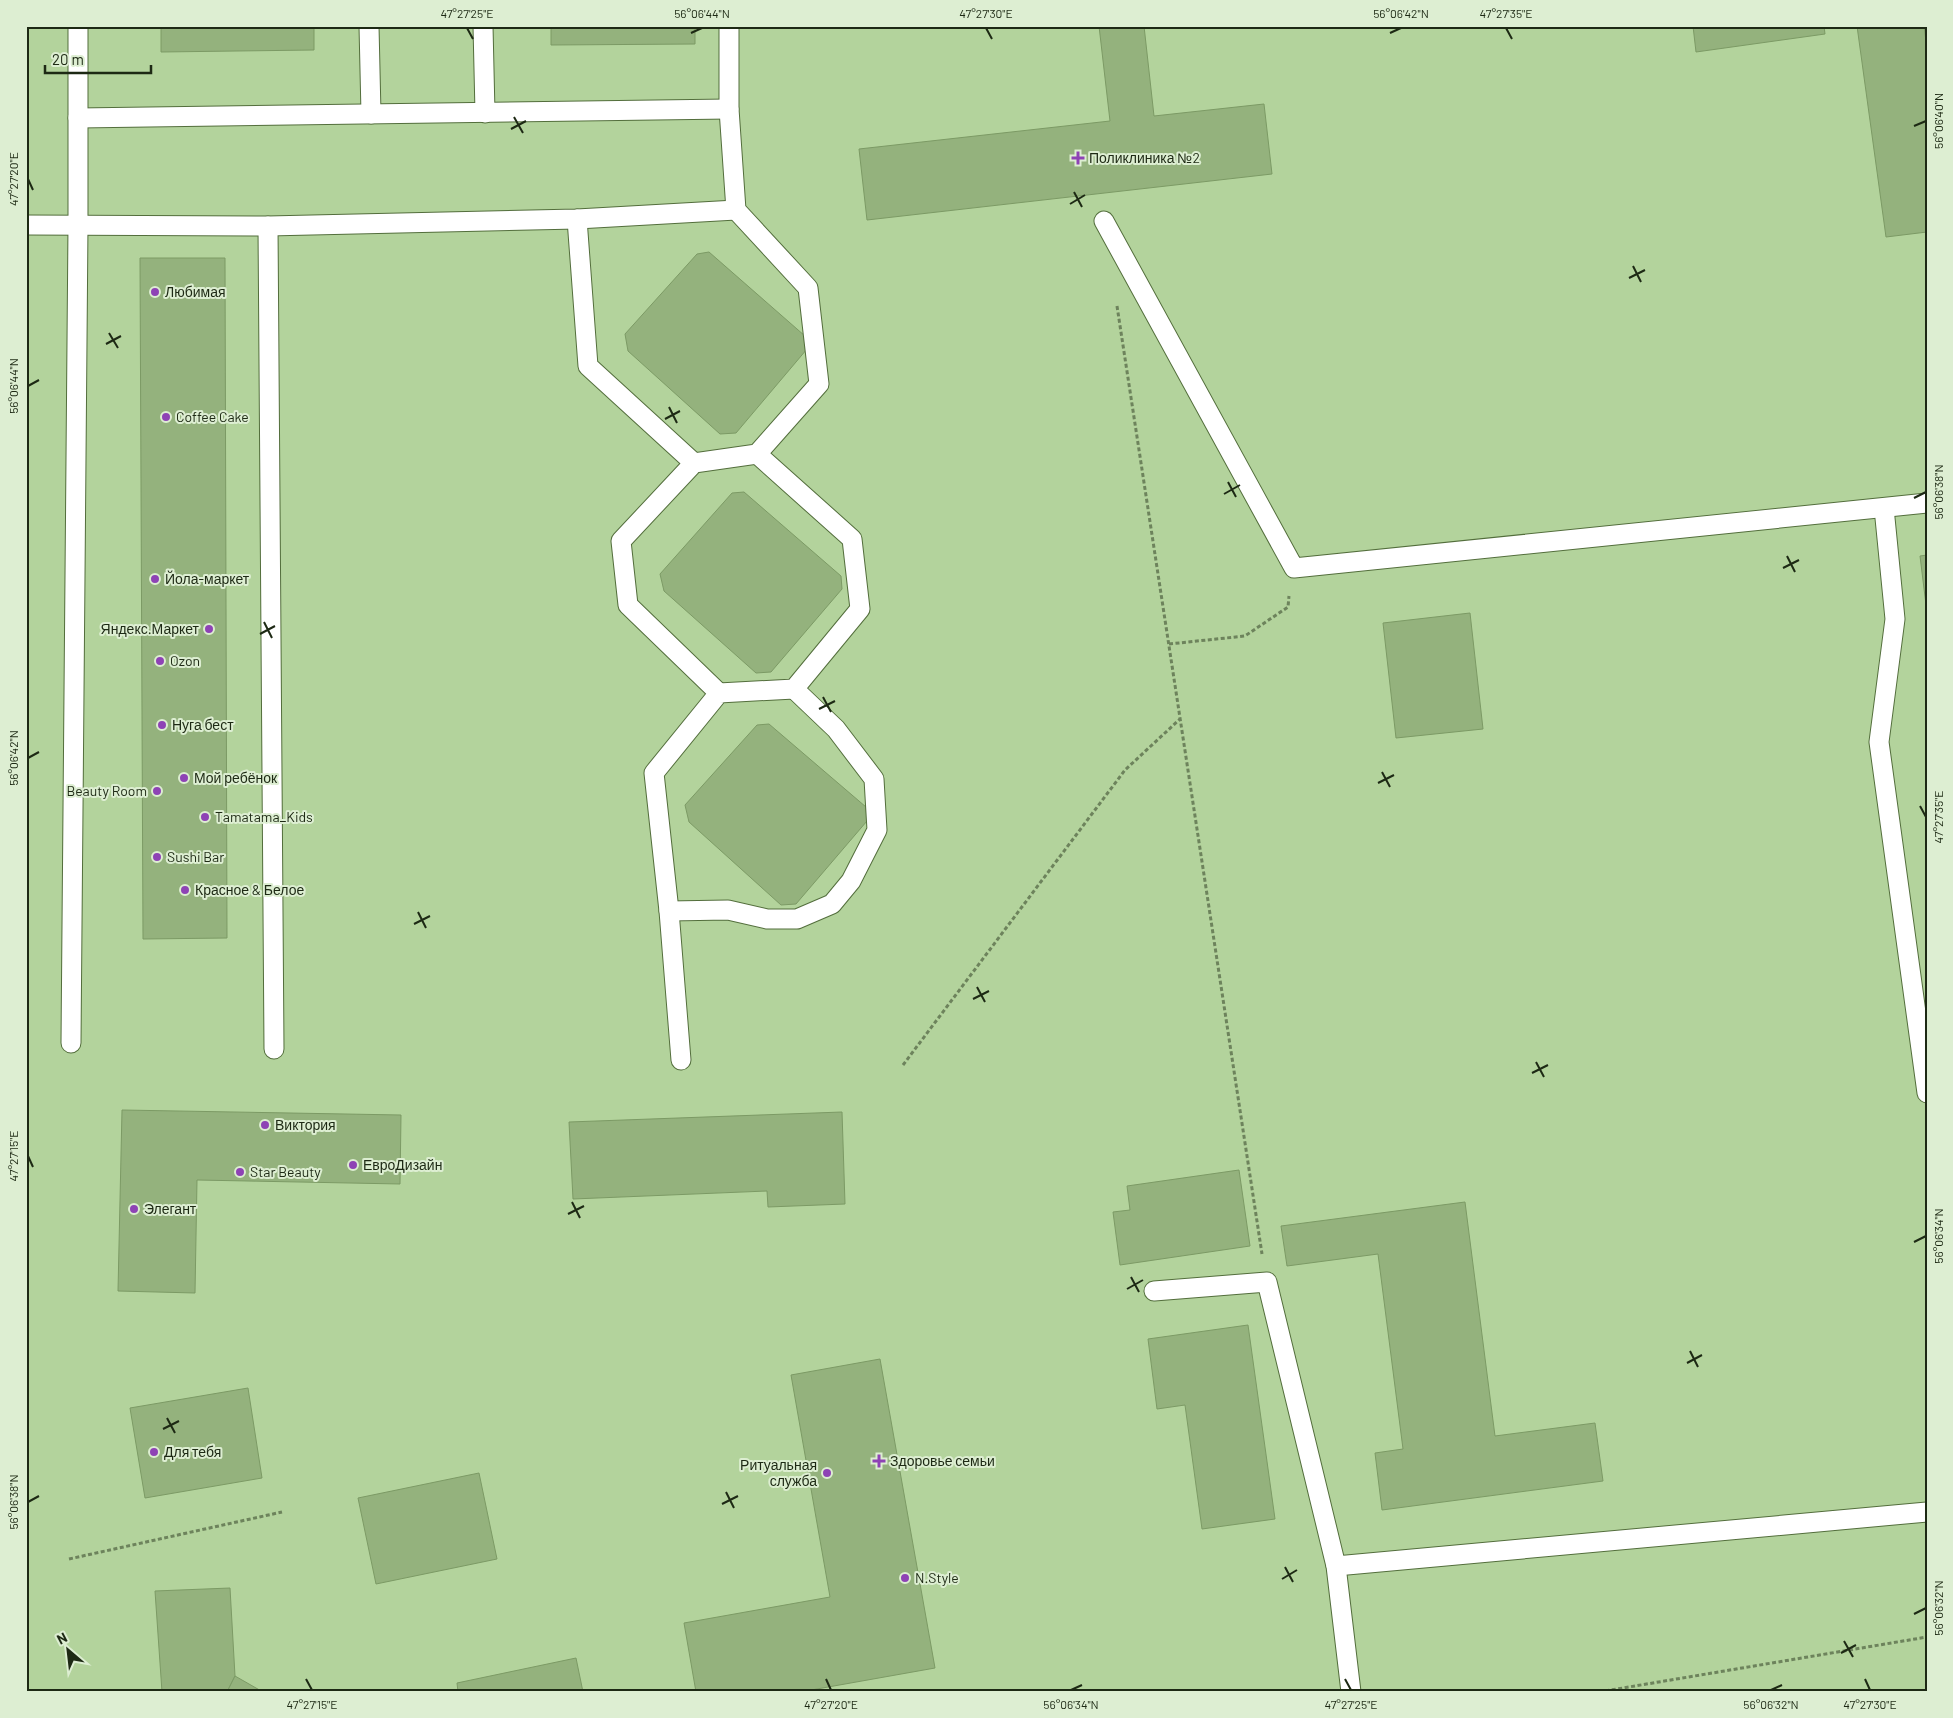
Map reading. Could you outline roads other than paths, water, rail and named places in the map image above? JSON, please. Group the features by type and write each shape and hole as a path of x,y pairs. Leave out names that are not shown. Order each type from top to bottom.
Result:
{"lane":[{"path":"71,1043 78,26"},
{"path":"369,26 371,114"},
{"path":"483,26 485,113"},
{"path":"719,693 628,605 621,541 694,463 757,454 819,384 808,288 736,210 729,109 729,26"},
{"path":"78,118 729,109"},
{"path":"26,225 268,226 577,219 736,210"},
{"path":"577,219 588,366 694,463"},
{"path":"1104,221 1294,568 1927,503"},
{"path":"268,226 274,1049"},
{"path":"682,1060 669,911 654,773 719,693 794,688 860,609 852,539 757,454"},
{"path":"1884,508 1895,619 1879,742 1927,1092"},
{"path":"669,911 728,910 767,919 797,919 832,904 851,881 877,830 874,779 836,728 794,688"},
{"path":"1154,1291 1266,1282 1336,1566 1351,1692"},
{"path":"1336,1566 1927,1512"}],"place":[{"name":"Поликлиника №2","path":"1078,158"},
{"name":"Любимая","path":"155,292"},
{"name":"Coffee Cake","path":"166,417"},
{"name":"Йола-маркет","path":"155,579"},
{"name":"Яндекс.Маркет","path":"209,629"},
{"name":"Ozon","path":"160,661"},
{"name":"Нуга бест","path":"162,725"},
{"name":"Мой ребёнок","path":"184,778"},
{"name":"Beauty Room","path":"157,791"},
{"name":"Tamatama_Kids","path":"205,817"},
{"name":"Sushi Bar","path":"157,857"},
{"name":"Красное & Белое","path":"185,890"},
{"name":"Виктория","path":"265,1125"},
{"name":"ЕвроДизайн","path":"353,1165"},
{"name":"Star Beauty","path":"240,1172"},
{"name":"Элегант","path":"134,1209"},
{"name":"Для тебя","path":"154,1452"},
{"name":"Здоровье семьи","path":"879,1461"},
{"name":"Ритуальная служба","path":"827,1473"},
{"name":"N.Style","path":"905,1578"}]}
